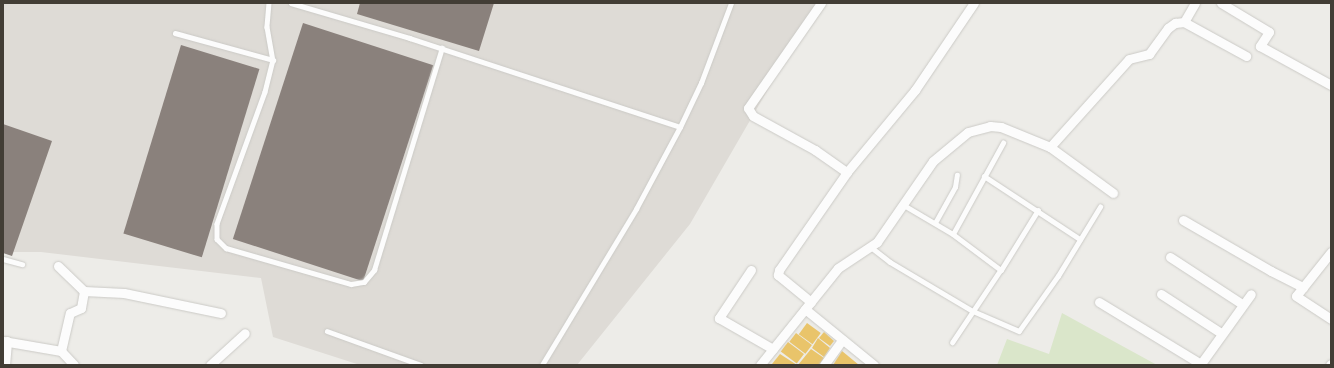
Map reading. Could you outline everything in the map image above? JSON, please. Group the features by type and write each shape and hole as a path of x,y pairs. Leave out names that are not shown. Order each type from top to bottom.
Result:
{"street":[{"path":"822,3 748,108 753,116 815,150 846,172"},
{"path":"874,365 842,340 808,306 778,275 779,270 846,172 915,90 974,3"},
{"path":"1184,22 1195,3"},
{"path":"1221,3 1269,32 1260,46 1331,85"},
{"path":"1050,148 1129,59 1149,54 1168,28 1175,23 1184,22 1246,56"},
{"path":"760,365 838,268 870,247 884,234 902,204 933,161 957,140 977,128 990,126 1001,128 1050,148 1113,193"},
{"path":"1183,220 1271,271 1303,287"},
{"path":"1331,252 1296,296 1331,319"},
{"path":"1170,257 1242,304"},
{"path":"58,266 84,291 124,293 221,313"},
{"path":"750,270 720,318 773,349"},
{"path":"61,351 70,313 81,308 84,291"},
{"path":"1161,294 1221,333"},
{"path":"1099,302 1201,364 1221,333 1251,294"},
{"path":"210,365 245,333"},
{"path":"824,365 842,340"},
{"path":"5,365 5,341 61,351 74,365"}],"lane":[{"path":"269,3 267,27 273,60 265,92 217,224 217,239 226,248 358,284 369,278 374,270 442,48"},
{"path":"291,3 442,48 680,127"},
{"path":"542,365 636,209 680,127 701,83 731,3"},
{"path":"175,33 273,60"},
{"path":"953,234 1003,143"},
{"path":"935,223 955,186 958,175"},
{"path":"984,176 1038,210 1080,239"},
{"path":"902,204 953,234 1001,270"},
{"path":"870,247 890,262 973,311 1016,331 1022,329 1100,207"},
{"path":"954,342 1038,210"},
{"path":"3,259 22,264"},
{"path":"327,331 421,365"}],"shaded area":[{"path":"3,3 818,3 690,224 577,365 360,365 273,337 261,278 41,252 3,252"}],"green space":[{"path":"1062,313 1157,365 997,365 1007,339 1049,354"}],"building: Homes":[{"path":"807,323 821,333 813,344 799,334"},
{"path":"824,332 834,341 830,346 819,338"},
{"path":"796,333 812,345 805,354 789,342"},
{"path":"818,338 830,348 824,357 812,348"},
{"path":"788,342 804,354 797,364 781,352"},
{"path":"811,349 824,358 819,365 798,365"},
{"path":"842,351 859,365 833,365"},
{"path":"780,354 797,365 772,364"}],"building: Industry":[{"path":"360,3 494,3 479,51 357,14"},
{"path":"303,23 433,65 363,281 233,239"},
{"path":"181,45 259,69 202,257 123,233"},
{"path":"3,124 52,141 12,256 3,253"}]}
